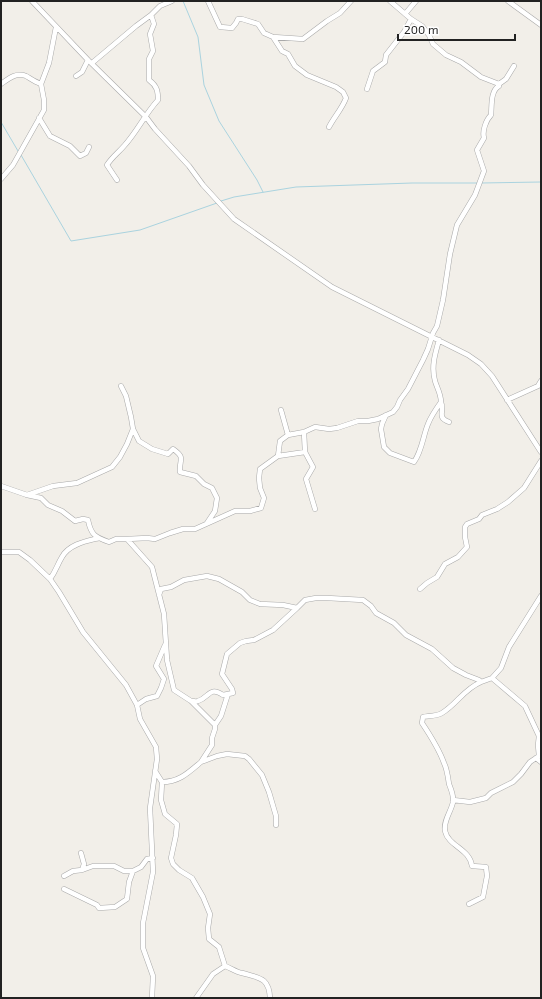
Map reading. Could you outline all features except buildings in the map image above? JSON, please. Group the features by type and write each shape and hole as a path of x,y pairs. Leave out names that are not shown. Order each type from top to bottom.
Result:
{"street":[{"path":"32,1 146,117 189,166 203,185 234,219 332,287 440,340 481,364 492,376 541,452"},
{"path":"76,76 82,72 90,61 151,15 160,6 172,1"},
{"path":"208,1 220,27 232,28 238,19 242,18 258,24 264,33 273,37 303,39 340,13 351,1"},
{"path":"390,1 411,20 422,26 429,35 433,44 446,55 462,62 481,77 499,84"},
{"path":"405,14 416,1"},
{"path":"508,1 541,25"},
{"path":"117,180 107,165 112,157 124,146 146,117 150,108 158,100 158,92 155,84 149,80 149,59 153,51 150,34 154,24 151,15"},
{"path":"366,89 373,71 385,62 386,55 404,32 411,20"},
{"path":"1,179 13,165 44,110 41,84 49,63 56,27"},
{"path":"273,37 282,50 288,54 295,66 307,75 328,83 343,92 346,98 342,110 334,117 329,127"},
{"path":"278,456 280,441 288,436 304,432 315,427 329,429 337,428 358,420 368,421 393,412 408,389 423,360 437,326 443,300 450,254 457,225 475,195 484,171 477,150 484,138 482,134 488,118 491,116 495,90 499,84 506,79 514,66"},
{"path":"1,84 10,77 25,76 33,82 41,84"},
{"path":"39,118 50,136 70,146 80,156 86,153 89,147"},
{"path":"440,340 436,350 433,370 441,396 443,407 442,417 450,422"},
{"path":"507,400 538,386 541,381"},
{"path":"121,386 128,403 133,429 139,442 152,449 168,454 173,449 180,454 182,459 180,472 196,476 204,484 212,488 217,498 215,511 207,523"},
{"path":"386,415 381,429 384,447 390,452 414,462 422,447 428,423 434,410 441,402"},
{"path":"281,410 288,436"},
{"path":"27,495 53,486 77,483 112,467 120,457 133,429"},
{"path":"304,432 305,452 314,467 306,479 315,509"},
{"path":"1,486 41,498 48,505 62,510 75,521 83,519 88,520 90,531 99,538 109,542 116,539 155,539 170,532 183,529 195,529 235,512 250,511 261,508 264,498 260,488 260,469 278,456 305,452"},
{"path":"420,589 437,577 445,564 458,557 467,547 465,527 467,524 479,519 482,515 508,502 524,488 541,461"},
{"path":"50,579 57,571 63,555 75,545 99,538"},
{"path":"127,539 152,567 164,614 165,645 174,690 191,701 215,725"},
{"path":"1,552 19,552 50,579 83,632 126,685 137,705 140,719 156,747 158,753 150,808 153,858 152,880 143,923 143,942 145,954 153,976 152,998"},
{"path":"159,596 161,589 171,587 184,580 207,576 219,579 242,592 250,600 260,604 283,605 297,608"},
{"path":"469,904 483,897 487,876 486,867 472,866 471,859 449,839 445,832 445,823 453,800 444,763 432,737 422,722 423,717 441,714 459,699 466,690 492,678 501,668 509,647 541,596"},
{"path":"191,701 198,701 212,692 217,691 223,695 233,693 222,674 227,654 240,643 254,640 273,630 305,600 316,598 363,600 371,606 376,613 394,623 406,635 432,649 453,668 481,682"},
{"path":"137,705 146,699 157,696 161,688 164,679 156,666 165,645"},
{"path":"453,800 470,802 486,798 491,793 513,782 530,762 538,757 540,736 525,706 492,678"},
{"path":"201,762 212,745 212,738 216,729 215,725 221,716 228,694"},
{"path":"162,782 177,780 201,762 217,756 227,754 246,756 262,775 276,816 276,825"},
{"path":"156,771 162,782 162,800 165,814 177,824 176,839 171,858 173,864 179,870 196,882 208,906 210,914 208,928 209,939 219,947 225,966 238,972 254,975 267,983 270,991 270,998"},
{"path":"81,853 84,864 82,870"},
{"path":"64,876 73,871 82,870 93,866 114,866 124,871 133,871 141,867 147,859 153,858"},
{"path":"64,889 97,905 99,908 115,907 127,899 129,882 133,871"},
{"path":"196,998 213,974 225,966"}],"waterway":[{"path":"183,1 198,37 204,85 219,121 257,180 263,192"},
{"path":"1,122 18,151"},
{"path":"21,155 71,241 140,230 217,203"},
{"path":"482,183 541,182"},
{"path":"221,201 234,197 296,187 412,183 477,183"}]}
